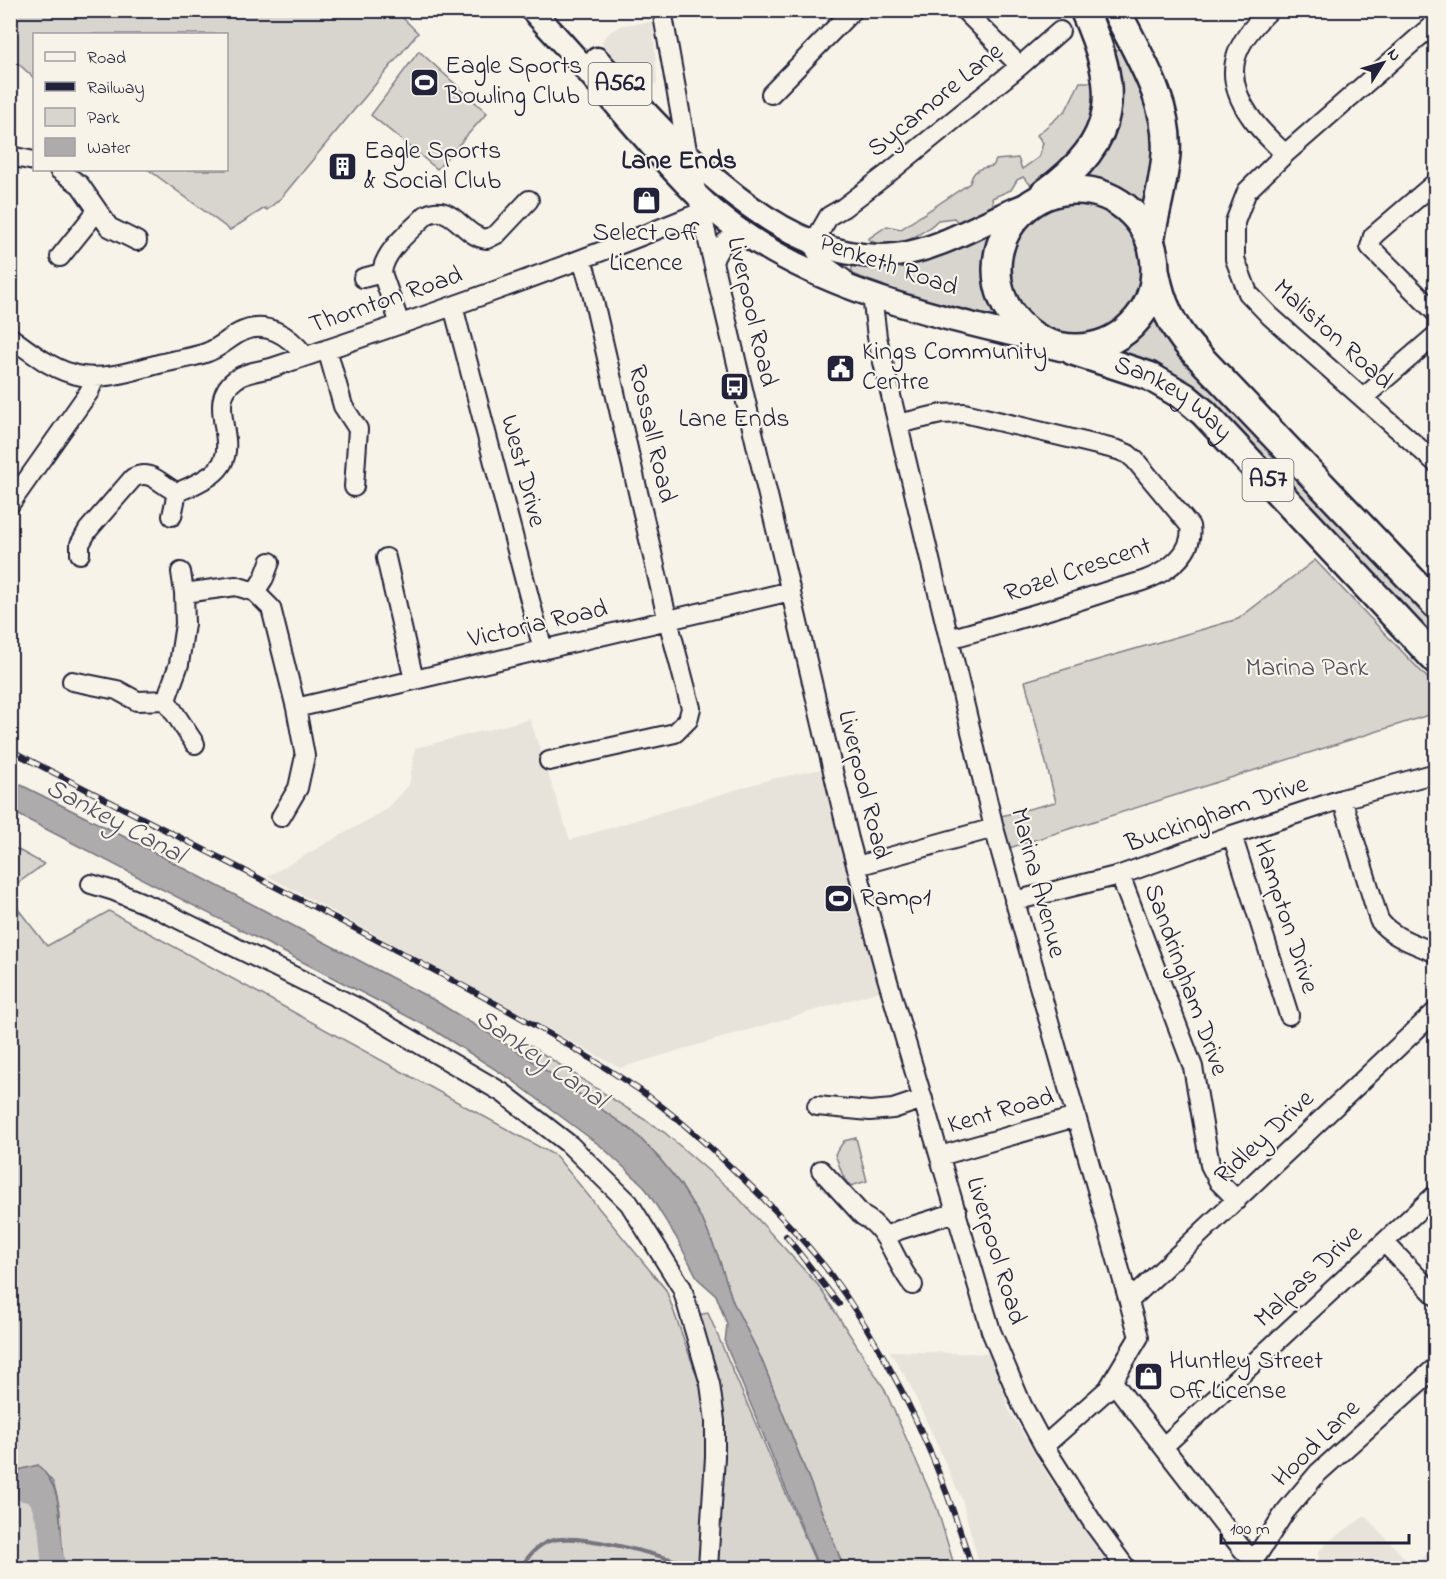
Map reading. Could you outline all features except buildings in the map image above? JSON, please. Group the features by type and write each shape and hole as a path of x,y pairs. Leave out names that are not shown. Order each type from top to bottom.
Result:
{"highway":[{"name":"A57","path":"1116,10 1152,82 1166,128 1166,153 1150,241"},
{"name":"A57","path":"1033,201 1051,193 1074,189 1098,192 1119,203 1138,219 1150,241 1155,268 1152,292 1142,315 1125,332 1103,344 1086,348 1066,349 1041,341 1020,327 1005,307 997,284 996,261 1002,238 1014,218 1033,201 1070,174 1084,159 1099,134 1108,107 1104,60 1084,11"},
{"name":"Sankey Way","path":"1155,268 1159,292 1182,338 1436,604"},
{"name":"Sankey Way","path":"1066,349 1149,376 1185,397 1204,413 1436,660"}],"main road":[{"name":"Penketh Road","path":"532,10 581,52 688,156 721,184 772,220 815,242 842,251 871,256 896,255 919,250 957,236 1033,201"},
{"name":"Penketh Road","path":"554,10 581,52 649,143 699,203 749,237 831,281 869,294 1041,341"}],"street":[{"name":"Liverpool Road","path":"663,10 688,156 856,866 991,1331 1022,1406 1044,1446 1093,1523 1126,1569"},
{"path":"771,95 854,10"},
{"path":"964,10 1020,66"},
{"path":"1270,10 1251,27 1236,52 1236,87 1250,117 1285,154"},
{"name":"Maliston Road","path":"1436,22 1285,154 1247,191 1235,222 1235,259 1248,292 1270,316 1436,463"},
{"name":"Sycamore Lane","path":"815,242 826,221 834,212 843,208 1020,66 1060,31"},
{"path":"10,156 33,161"},
{"path":"60,171 80,185 109,227 140,243"},
{"path":"1436,182 1373,236 1370,247 1436,313"},
{"path":"400,324 382,273 383,266 390,254 426,215 439,210 446,212 475,236 487,239 497,234 530,199"},
{"name":"Thornton Road","path":"10,337 54,367 75,375 93,377 111,376 199,355 256,327 268,328 288,337 305,356 620,246 699,203"},
{"path":"842,251 836,242 835,232 836,221 843,208"},
{"path":"60,257 97,211"},
{"path":"713,262 716,253 727,240 737,235 749,237"},
{"path":"815,242 816,253 823,264 869,294"},
{"name":"Rossall Road","path":"549,761 675,733 688,720 691,708 595,304 582,259"},
{"path":"363,278 382,273"},
{"name":"Marina Avenue","path":"869,294 877,337 994,828 1139,1337 1103,1395 1044,1446"},
{"name":"West Drive","path":"453,306 543,650"},
{"path":"1363,398 1436,335"},
{"path":"327,349 344,406 358,429 354,487"},
{"path":"177,492 212,476 221,466 227,445 221,405 230,385 248,373 305,356"},
{"path":"10,504 89,392 93,377"},
{"name":"Rozel Crescent","path":"898,424 941,414 964,412 1118,450 1135,460 1190,526 1192,536 1180,557 1156,576 949,639"},
{"path":"80,556 80,544 88,530 133,478 143,474 150,475 177,492"},
{"path":"172,516 177,492"},
{"path":"386,558 414,680"},
{"path":"255,592 270,562"},
{"path":"166,700 179,664 185,624 181,572"},
{"path":"184,593 236,586 255,592 271,608 296,708 305,756 298,788 281,817"},
{"name":"Victoria Road","path":"296,708 791,591"},
{"path":"72,681 117,690 137,701 166,700"},
{"path":"166,700 195,744"},
{"name":"Buckingham Drive","path":"1014,901 1120,875 1342,799 1436,773"},
{"path":"1342,799 1379,920 1385,929 1402,939 1436,953"},
{"path":"856,866 994,828"},
{"name":"Hampton Drive","path":"1232,835 1289,1015"},
{"name":"Sandringham Drive","path":"1120,875 1193,1067 1210,1165 1219,1182 1237,1200"},
{"path":"91,884 158,909 356,1007 503,1093 570,1145 629,1203 682,1288 710,1384 715,1421 715,1457 709,1564"},
{"name":"Ridley Drive","path":"1129,1301 1436,1011"},
{"path":"817,1106 870,1111 893,1109 923,1099"},
{"name":"Kent Road","path":"940,1156 1076,1117"},
{"path":"821,1170 885,1237 903,1273 914,1285"},
{"name":"Malpas Drive","path":"1164,1446 1436,1194"},
{"path":"885,1237 899,1230 957,1212"},
{"path":"1384,1242 1436,1296"},
{"name":"Hood Lane","path":"1252,1565 1285,1512 1318,1473 1436,1366"},
{"path":"1113,1382 1243,1550 1252,1565"}],"shaded area":[{"path":"653,22 657,83 641,90 601,42 610,32 622,25"},
{"path":"530,719 570,840 771,779 827,768 887,989 620,1068 268,876 384,811 409,785 415,748"},
{"path":"890,1351 996,1354 1008,1408 1052,1482 1112,1568 980,1568 962,1500 910,1385"},
{"path":"1365,1516 1413,1567 1435,1547 1435,1568 1311,1568 1320,1557 1317,1553 1329,1541"}],"green space":[{"path":"11,10 396,11 418,33 281,198 267,210 265,208 230,230 150,171 228,171 228,33 33,33 33,77 11,57"},
{"path":"1110,16 1159,130 1144,215 1129,200 1115,191 1080,179 1086,167 1103,19"},
{"name":"Eagle Sports Bowling Club","path":"419,51 487,113 437,169 371,115"},
{"path":"1080,82 1096,82 1097,95 1088,141 1037,187 1031,185 1023,177 1017,180 1011,190 992,198 994,210 961,226 954,218 938,220 904,242 881,245 868,239 887,226 901,229 970,183 975,172 993,166 996,160 1018,158 1022,169 1039,157 1043,143 1037,135 1066,110"},
{"path":"1074,198 1101,203 1124,218 1139,241 1144,268 1139,295 1124,318 1101,333 1074,338 1047,333 1024,318 1009,295 1004,268 1009,241 1024,218 1047,203"},
{"path":"995,231 990,245 987,268 991,288 1006,322 903,296 852,274 852,262"},
{"path":"1154,307 1435,613 1435,649 1226,426 1111,349 1136,332"},
{"name":"Marina Park","path":"1315,560 1435,686 1435,713 1006,849 997,817 1056,802 1025,681 1238,619"},
{"path":"11,846 44,864 10,888"},
{"path":"10,899 47,946 109,911 556,1156 666,1290 702,1390 710,1384 691,1316 708,1313 818,1568 63,1568 60,1511 53,1482 38,1465 11,1472"},
{"path":"529,1045 664,1132 734,1193 818,1285 884,1388 937,1508 955,1568 844,1568 761,1358 733,1302 718,1256 703,1221 680,1184 634,1132 522,1054"},
{"path":"856,1138 867,1181 851,1186 843,1176 835,1154 844,1141"},
{"path":"11,1489 32,1489 43,1505 47,1568 11,1568"}],"water":[{"path":"11,780 123,836 434,1000 522,1054 634,1132 680,1184 703,1221 718,1256 733,1302 761,1358 844,1568 819,1568 725,1343 727,1324 716,1295 698,1279 676,1237 644,1186 602,1147 512,1080 432,1029 11,811"},
{"path":"38,1465 51,1481 57,1498 63,1568 47,1568 43,1505 32,1489 11,1489 11,1472"}],"waterway":[{"path":"10,1488 39,1494 49,1525 53,1568"},
{"name":"Sankey Canal","path":"521,1568 539,1547 547,1542 560,1539 600,1542 702,1568"}],"railway":[{"path":"10,750 296,897 517,1016 580,1052 641,1091 690,1130 748,1183 794,1231 826,1268 850,1302 873,1338 912,1412 945,1489 972,1568"},
{"path":"786,1236 839,1304"}],"place":[{"name":"Eagle Sports Bowling Club","path":"424,82"},
{"name":"Eagle Sports & Social Club","path":"343,167"},
{"name":"Select Off Licence","path":"646,200"},
{"name":"Kings Community Centre","path":"841,368"},
{"name":"Lane Ends","path":"734,386"},
{"name":"Ramp1","path":"839,899"},
{"name":"Huntley Street Off License","path":"1148,1377"}],"district":[{"name":"Lane Ends","path":"679,161"}]}
